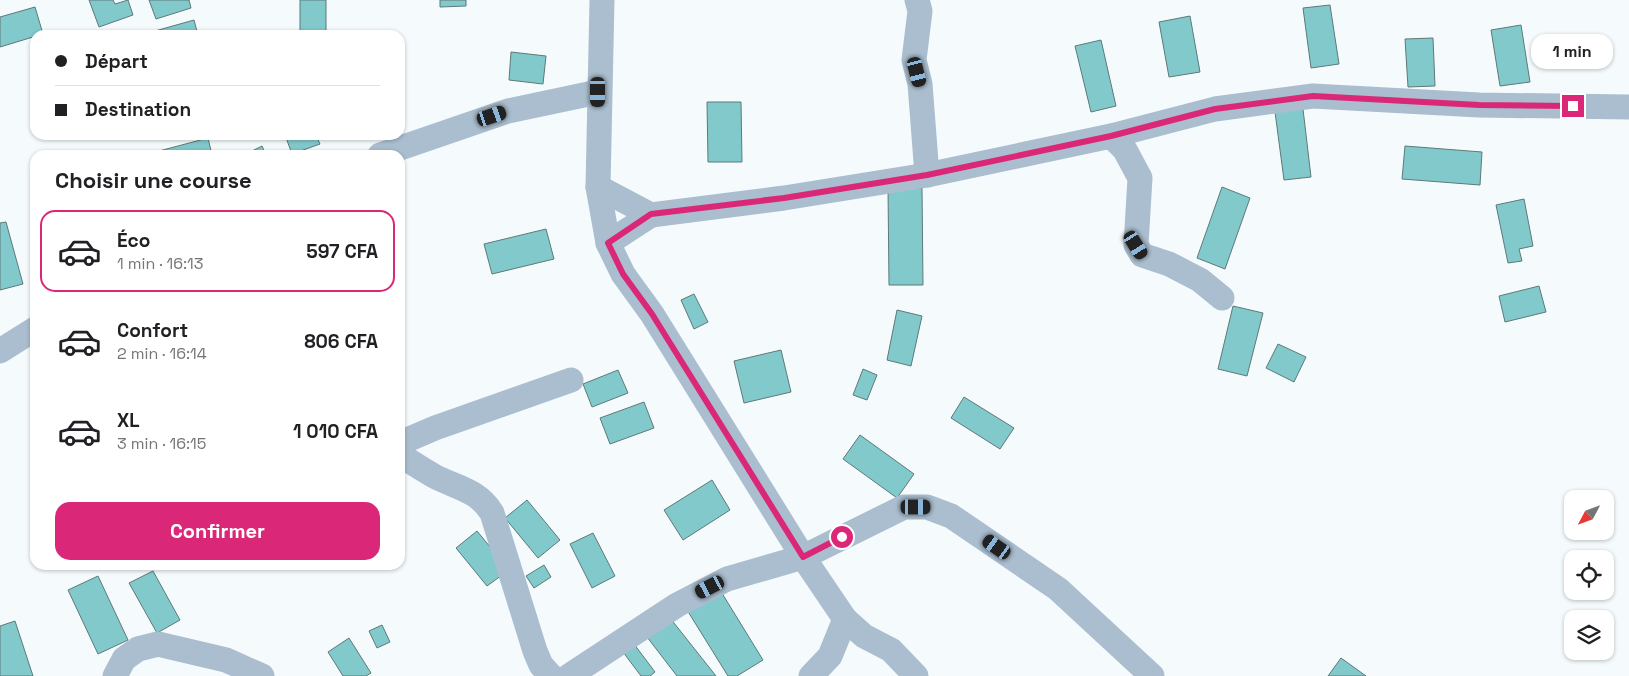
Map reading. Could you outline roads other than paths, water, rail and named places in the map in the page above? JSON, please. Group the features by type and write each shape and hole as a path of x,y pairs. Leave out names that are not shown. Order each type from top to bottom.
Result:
{"street":[{"path":"602,0 598,92 598,187 608,243 623,274 652,314 803,557 845,619 864,636 891,650 916,676"},
{"path":"917,0 920,11 914,60 920,84 927,175"},
{"path":"395,150 508,111 598,92"},
{"path":"608,243 651,214 784,198 927,175 1111,136 1215,109 1313,96 1479,105 1629,107"},
{"path":"1111,136 1125,150 1140,178 1136,245 1142,255 1169,264 1200,280 1222,298"},
{"path":"598,187 651,214"},
{"path":"0,351 30,332"},
{"path":"405,440 571,380"},
{"path":"405,458 434,476 468,491 484,501 492,513 535,651 541,665 551,676"},
{"path":"570,676 677,605 727,579 803,557 904,507 927,507 951,516 1058,589 1152,676"},
{"path":"811,676 830,656 845,619"},
{"path":"115,676 124,659 138,649 158,644 226,660 262,676"}]}
